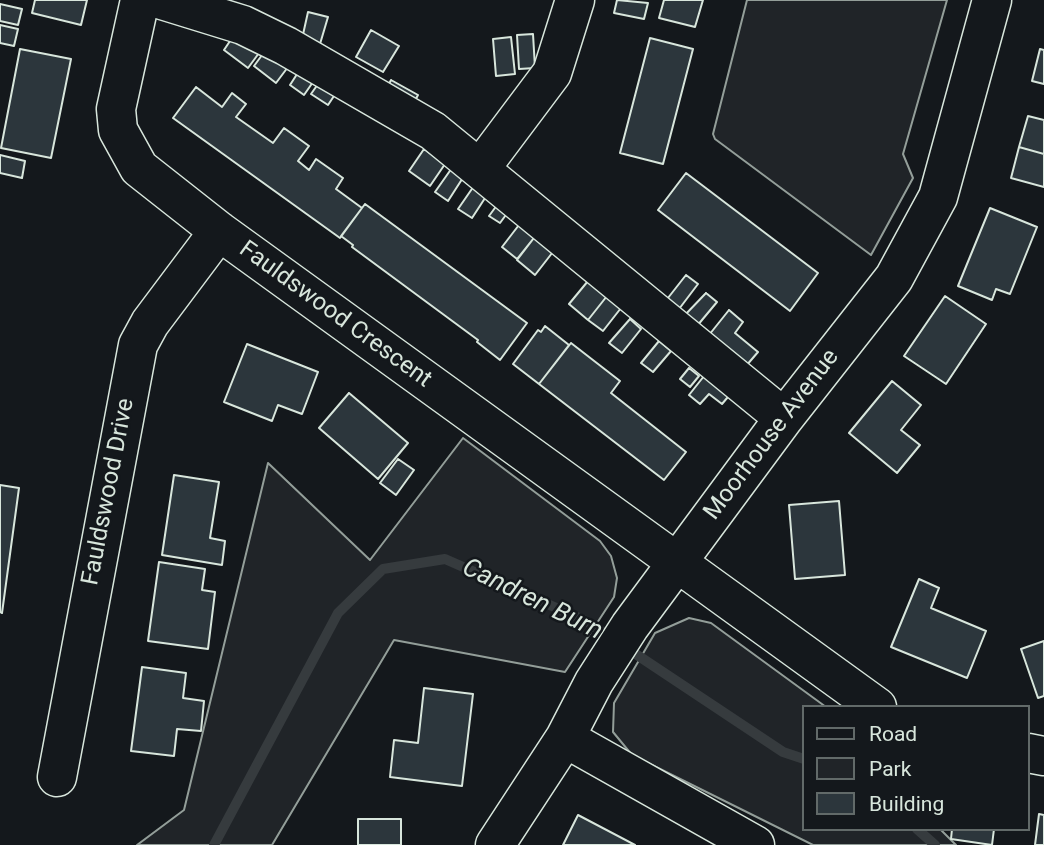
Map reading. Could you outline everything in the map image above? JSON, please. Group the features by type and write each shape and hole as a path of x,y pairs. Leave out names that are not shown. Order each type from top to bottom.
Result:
{"street":[{"name":"Fauldswood Crescent","path":"140,0 118,87 116,109 118,130 139,168 219,231 874,705"},
{"path":"162,0 243,25 286,46 433,131 784,418"},
{"path":"480,169 552,73 575,0"},
{"name":"Moorhouse Avenue","path":"495,845 565,738 594,682 630,626 784,418 894,278 938,197 992,0"},
{"name":"Fauldswood Drive","path":"57,777 138,345 150,323 219,231"},
{"path":"565,738 755,845"}],"green space":[{"path":"747,0 947,0 903,154 913,178 871,255 715,139 713,134"},
{"path":"463,438 600,541 611,556 617,578 614,597 565,672 394,640 272,845 137,845 184,810 268,463 370,560"},
{"path":"689,618 711,623 823,705 802,705 802,831 942,831 956,845 813,845 632,755 613,732 614,703 655,633"}],"building":[{"path":"35,0 87,0 81,25 32,13"},
{"path":"617,0 648,3 644,19 614,13"},
{"path":"664,0 703,0 695,27 659,18"},
{"path":"0,4 22,9 18,25 0,21"},
{"path":"308,12 328,17 320,44 302,39"},
{"path":"0,25 18,29 14,46 0,43"},
{"path":"371,30 399,46 383,72 356,57"},
{"path":"533,34 535,68 519,69 517,35"},
{"path":"234,35 259,53 248,68 224,50"},
{"path":"511,37 515,74 496,76 493,39"},
{"path":"650,38 693,49 663,164 620,153"},
{"path":"20,49 71,59 51,158 1,148"},
{"path":"1040,49 1044,50 1044,84 1032,81"},
{"path":"265,51 288,67 276,83 254,66"},
{"path":"299,71 313,82 304,95 290,85"},
{"path":"391,80 418,95 411,108 384,94"},
{"path":"318,84 334,96 328,105 311,94"},
{"path":"196,87 222,107 232,93 246,104 236,117 273,143 284,128 309,146 298,161 309,170 316,159 343,178 336,189 362,208 340,238 173,118"},
{"path":"1028,116 1044,120 1044,154 1019,147"},
{"path":"1019,147 1044,154 1044,187 1011,178"},
{"path":"424,149 445,164 430,186 409,171"},
{"path":"0,155 25,161 22,178 0,173"},
{"path":"454,165 466,173 448,201 435,192"},
{"path":"686,173 818,273 790,311 658,210"},
{"path":"476,183 489,192 472,218 458,209"},
{"path":"500,201 511,208 500,223 489,216"},
{"path":"365,204 527,323 500,360 477,342 478,340 352,247 353,245 341,236"},
{"path":"990,208 1037,227 1010,294 996,289 992,300 958,286"},
{"path":"522,221 537,234 517,259 502,247"},
{"path":"537,234 556,248 535,275 517,260"},
{"path":"686,275 698,284 676,313 664,303"},
{"path":"588,281 607,296 588,320 569,304"},
{"path":"706,293 717,302 697,326 684,316"},
{"path":"607,296 621,308 603,331 588,320"},
{"path":"945,296 986,324 946,384 904,356"},
{"path":"729,310 743,322 735,333 758,352 746,366 709,335"},
{"path":"630,319 641,329 622,353 609,343"},
{"path":"545,326 569,345 539,384 513,364 538,330 541,332"},
{"path":"659,341 671,351 653,372 641,363"},
{"path":"571,343 620,381 611,393 686,452 664,480 539,384"},
{"path":"247,344 318,372 302,414 278,405 272,421 224,402"},
{"path":"689,368 699,376 690,387 680,379"},
{"path":"708,371 733,391 722,404 709,394 700,404 689,395"},
{"path":"892,381 921,405 901,430 920,445 897,473 849,433"},
{"path":"349,393 408,443 378,479 319,428"},
{"path":"398,459 414,470 396,495 380,483"},
{"path":"174,475 219,482 210,538 225,541 222,565 162,555"},
{"path":"0,485 19,488 2,613 0,612"},
{"path":"839,501 845,575 795,579 789,505"},
{"path":"159,562 205,569 202,590 215,592 208,649 148,641"},
{"path":"919,579 939,588 931,608 986,631 967,678 891,647"},
{"path":"1044,641 1044,696 1038,698 1021,649"},
{"path":"142,667 186,673 183,698 204,701 201,731 177,729 174,756 131,751"},
{"path":"424,688 473,694 462,786 390,777 394,740 418,743"},
{"path":"1039,814 1044,815 1044,845 1035,845"},
{"path":"578,815 635,845 563,845"},
{"path":"358,819 401,819 401,845 358,845"},
{"path":"952,831 994,831 992,845 951,839"}],"waterway":[{"name":"Candren Burn","path":"214,845 338,613 383,569 445,559 586,621 783,752 802,758"},
{"name":"Candren Burn","path":"919,831 935,845"}]}
